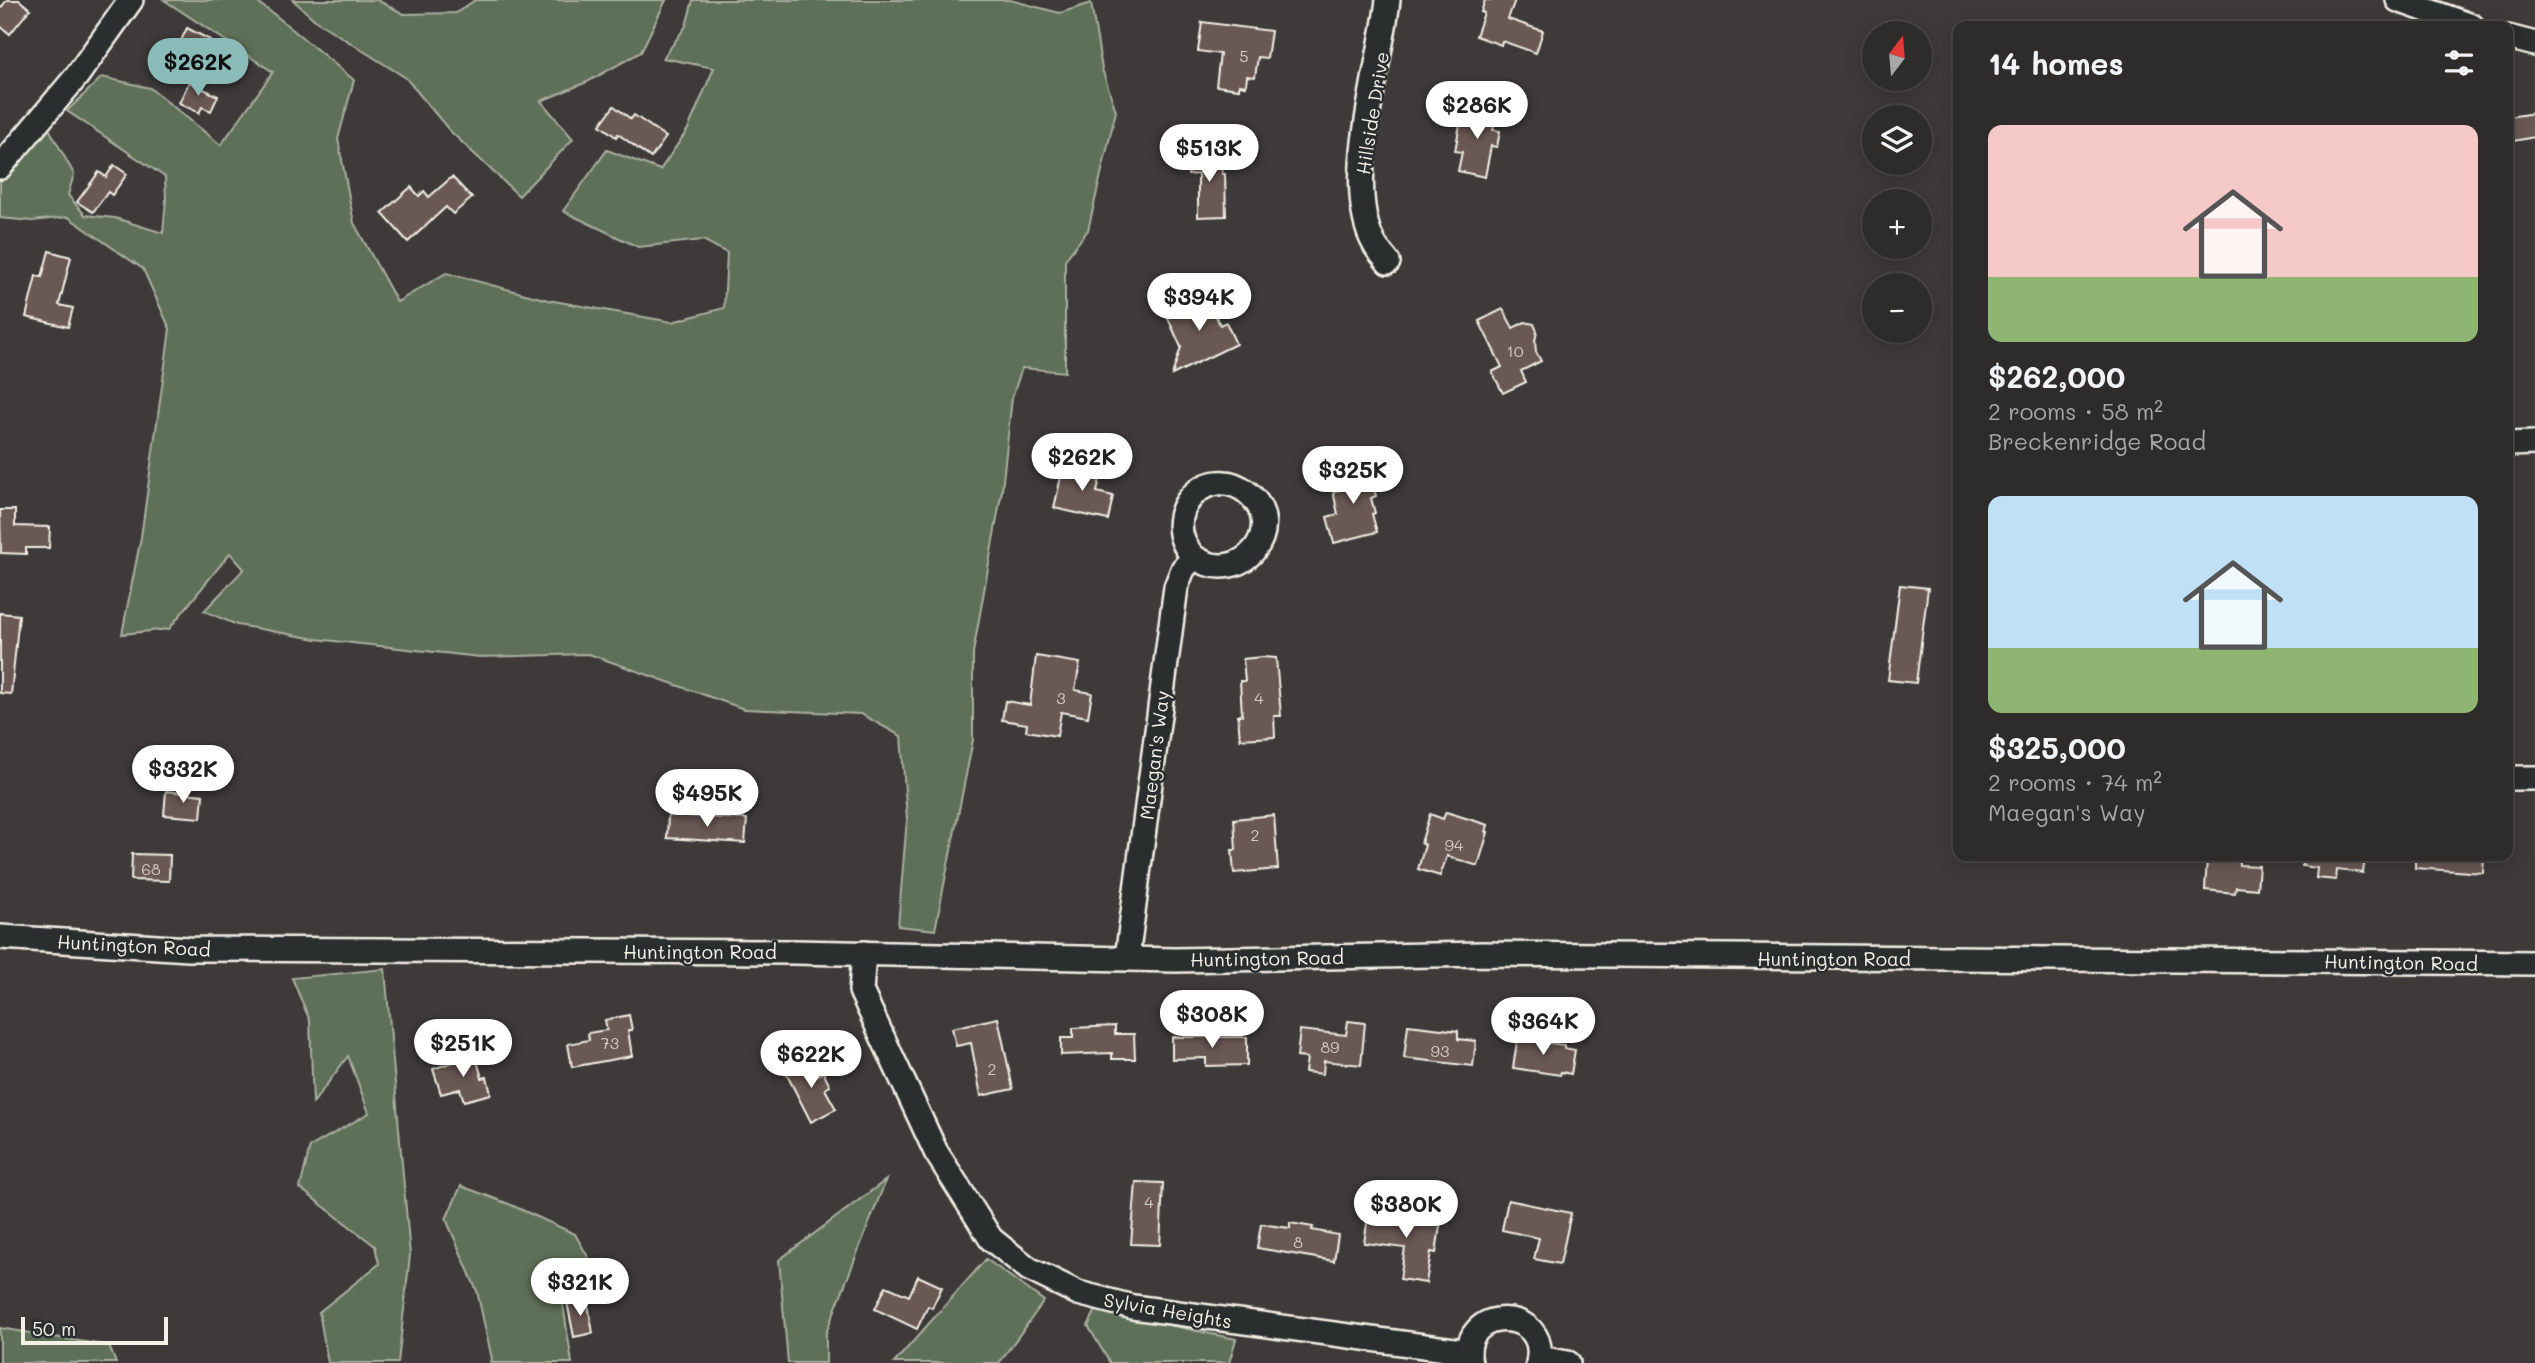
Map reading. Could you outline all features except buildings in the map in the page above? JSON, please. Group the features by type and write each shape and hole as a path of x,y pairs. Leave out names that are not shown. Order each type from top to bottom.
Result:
{"street":[{"path":"0,167 76,77 131,0"},
{"name":"Hillside Drive","path":"1388,0 1369,114 1361,184 1365,218 1374,244 1388,262"},
{"path":"2398,0 2426,19"},
{"path":"2513,38 2535,44"},
{"path":"2513,444 2535,443"},
{"name":"Maegan's Way","path":"1127,958 1176,587 1183,569 1194,557"},
{"path":"2513,778 2535,778"},
{"name":"Huntington Road","path":"0,937 189,949 863,953 1257,960 1483,954 2535,963"},
{"name":"Sylvia Heights","path":"863,953 861,991 936,1152 991,1239 1029,1269 1078,1293 1133,1307 1469,1357 1472,1339 1483,1325 1507,1319 1525,1325 1534,1334 1539,1346 1539,1361 1567,1363"}],"green space":[{"path":"164,0 254,0 354,80 338,139 354,223 397,302 446,273 548,300 672,322 724,308 727,253 703,240 638,247 563,211 607,150 660,170 688,129 714,68 663,58 686,26 693,0 1010,0 1060,13 1091,3 1102,69 1116,111 1088,230 1065,260 1065,372 1022,368 1012,398 1002,490 973,653 973,740 935,930 898,926 907,819 901,736 861,714 744,709 589,654 480,657 316,639 237,625 204,611 244,569 230,553 169,629 122,634 141,537 170,329 143,269 68,217 32,221 0,218 0,181 46,123 74,174 68,195 85,215 115,218 163,233 165,177 67,111 102,77 150,88 221,145 273,72"},
{"path":"293,0 377,0 404,14 456,13 475,0 666,0 641,52 587,82 541,101 573,139 519,196 449,130 406,78 316,21"},
{"path":"385,969 410,1255 398,1363 328,1363 319,1312 379,1264 375,1246 300,1188 310,1147 369,1113 348,1056 313,1103 310,1021 292,978"},
{"path":"886,1180 826,1333 826,1363 788,1363 779,1260"},
{"path":"461,1186 575,1234 595,1269 563,1304 572,1363 490,1363 492,1359 477,1291 446,1219"},
{"path":"986,1259 1044,1301 999,1363 894,1363"},
{"path":"1096,1310 1236,1339 1229,1363 1110,1363 1088,1326"},
{"path":"0,1328 109,1346 116,1363 0,1363"}]}
